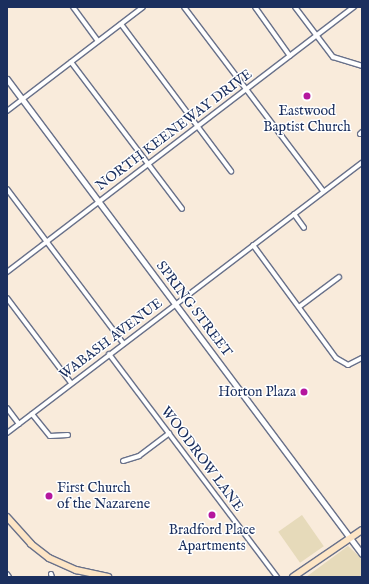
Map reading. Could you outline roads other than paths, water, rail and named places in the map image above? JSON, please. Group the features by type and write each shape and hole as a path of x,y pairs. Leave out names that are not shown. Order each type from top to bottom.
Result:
{"main road":[{"path":"7,517 31,544 49,558 76,570 104,576"},
{"path":"293,577 362,530"}],"street":[{"path":"73,7 98,41"},
{"path":"7,111 143,7"},
{"path":"184,7 323,191"},
{"path":"255,7 290,56"},
{"path":"295,7 336,60 362,66"},
{"name":"NORTH KEENEWAY DRIVE","path":"7,272 354,7"},
{"path":"121,24 231,171"},
{"path":"71,62 182,208"},
{"name":"SPRING STREET","path":"7,79 362,554"},
{"name":"WABASH AVENUE","path":"7,432 323,191 362,163"},
{"path":"7,188 123,343"},
{"path":"294,214 304,228"},
{"path":"253,245 336,358 348,365 362,358"},
{"path":"299,307 339,277"},
{"path":"7,298 71,383"},
{"name":"WOODROW LANE","path":"109,354 277,577"},
{"path":"7,408 19,424"},
{"path":"32,414 50,436 68,435"},
{"path":"123,461 139,456 169,434"},
{"path":"7,574 10,577"}],"place":[{"name":"Eastwood Baptist Church","path":"307,96"},
{"name":"Horton Plaza","path":"304,392"},
{"name":"First Church of the Nazarene","path":"49,496"},
{"name":"Bradford Place Apartments","path":"212,515"}]}
